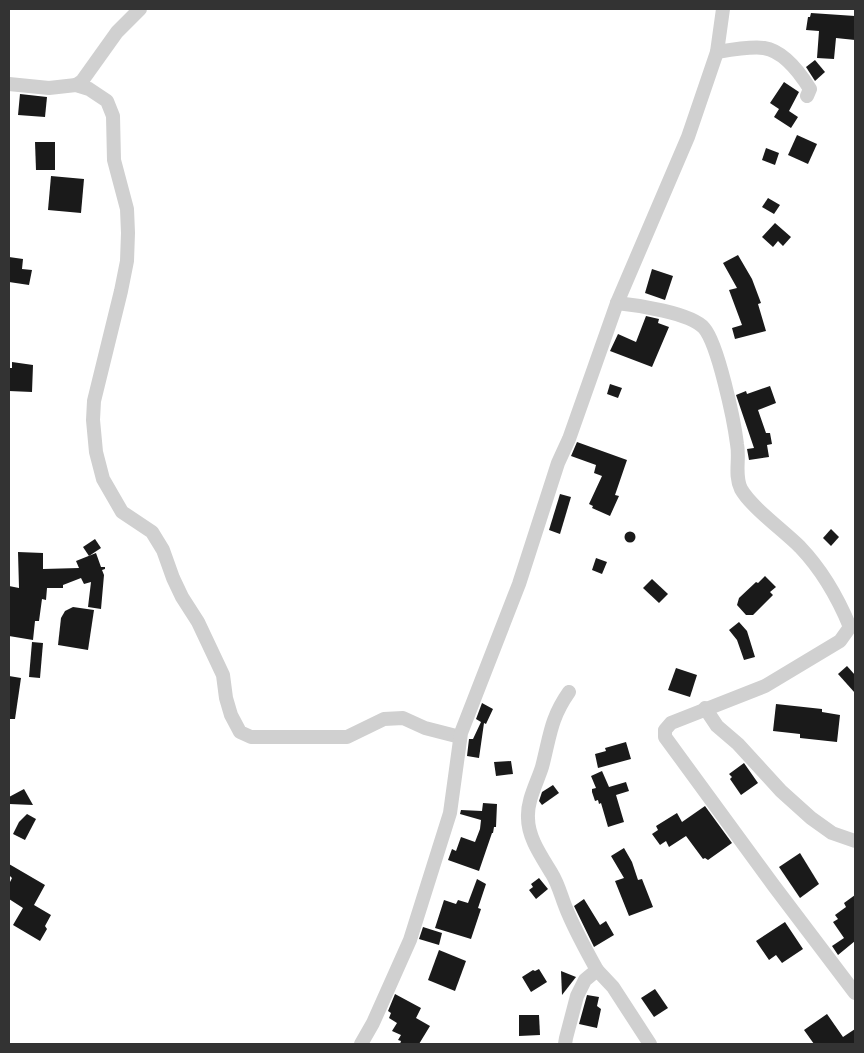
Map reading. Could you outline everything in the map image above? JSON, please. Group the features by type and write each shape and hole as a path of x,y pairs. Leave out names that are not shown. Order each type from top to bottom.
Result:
{"street":[{"path":"76,85 82,80 117,32 140,9"},
{"path":"361,1044 373,1023 410,940 450,813 460,738 519,584 558,463 569,439 617,303 688,137 717,52 724,9"},
{"path":"717,52 764,48 779,55 799,71 810,88 806,96"},
{"path":"9,84 49,88 76,85 90,89 107,101 113,116 114,160 127,210 127,261 94,401 93,420 96,452 103,479 114,501 122,512 152,532 163,550 182,597 198,622 223,675 226,698 231,715 240,732 251,736 347,737 384,719 403,718 425,728 460,738"},
{"path":"617,303 641,306 680,316 692,320 704,328 713,346 732,417 738,450 737,475 741,489 756,506 801,548 823,574 841,606 850,627 840,641 765,686 704,708 672,722 666,730 665,737 855,993"},
{"path":"569,692 560,706 550,732 542,767 531,798 528,818 531,834 552,874 568,914 597,970 613,987 650,1044"},
{"path":"704,708 716,726 738,744 781,791 811,818 832,833 855,841"},
{"path":"565,1044 577,996 585,980 597,970"}],"building":[{"path":"811,13 855,16 855,40 836,38 834,59 817,58 819,31 806,30 808,17 810,17"},
{"path":"815,60 825,72 815,81 806,67"},
{"path":"784,82 799,92 789,111 798,117 791,128 774,117 779,109 770,103"},
{"path":"20,94 47,97 45,117 18,115"},
{"path":"797,135 817,144 808,164 788,155"},
{"path":"35,142 55,142 55,170 36,170"},
{"path":"766,148 779,153 775,165 762,160"},
{"path":"51,176 84,179 81,213 48,210"},
{"path":"768,198 780,205 774,214 762,207"},
{"path":"775,223 791,237 783,246 778,241 773,247 762,237"},
{"path":"738,255 752,279 761,303 758,304 766,331 735,339 732,328 742,325 729,290 737,288 723,263"},
{"path":"9,257 23,259 22,269 32,270 29,285 9,282"},
{"path":"652,269 673,276 665,300 645,293"},
{"path":"646,316 659,319 658,323 669,327 652,367 610,351 618,334 636,342"},
{"path":"12,362 33,365 32,392 9,391 9,368 12,368"},
{"path":"610,384 622,388 618,398 607,394"},
{"path":"770,386 776,403 758,410 766,433 770,433 772,444 767,445 769,457 749,460 747,449 754,448 736,395 746,391 747,394"},
{"path":"577,442 627,460 615,495 619,496 610,516 592,508 593,506 589,504 602,476 594,473 596,465 571,456"},
{"path":"560,494 571,497 560,534 549,530"},
{"path":"831,529 839,537 831,546 823,538"},
{"path":"628,532 632,532 635,537 634,541 628,542 625,539 625,535"},
{"path":"95,539 101,548 89,556 83,547"},
{"path":"18,552 43,553 43,569 79,568 76,561 96,553 101,567 105,567 102,570 104,575 101,609 88,607 91,582 84,584 81,578 63,585 63,588 47,588 46,600 42,599 39,621 35,621 33,640 9,636 9,586 19,588"},
{"path":"596,558 607,562 602,574 592,570"},
{"path":"765,576 776,587 770,592 773,595 753,615 746,615 737,605 739,598"},
{"path":"652,579 668,594 659,603 643,588"},
{"path":"73,607 94,610 88,650 58,645 61,618 65,611"},
{"path":"739,622 747,631 755,657 744,660 737,640 729,630"},
{"path":"32,642 43,643 40,678 29,677"},
{"path":"847,666 855,675 855,693 838,674"},
{"path":"676,668 697,675 690,697 668,690"},
{"path":"9,676 21,678 15,719 9,719"},
{"path":"482,703 493,709 486,724 484,723 479,758 467,756 469,739 473,739 481,722 476,719"},
{"path":"776,704 822,709 822,712 840,715 837,742 800,738 800,734 773,731"},
{"path":"626,742 631,759 598,768 595,754 606,751 605,748"},
{"path":"511,761 513,774 496,776 494,762"},
{"path":"744,763 758,783 741,795 730,779 732,777 729,774"},
{"path":"602,771 609,787 626,782 629,791 616,795 624,822 608,827 601,803 599,804 598,800 595,801 592,792 592,789 596,788 591,776"},
{"path":"553,785 559,793 542,805 539,801 542,792"},
{"path":"24,789 33,805 9,804 9,797"},
{"path":"483,803 497,804 496,827 494,827 479,871 448,860 452,849 456,851 461,837 475,842 480,829 481,820 460,814 461,810 482,811"},
{"path":"705,806 732,843 708,860 703,859 686,836 669,847 666,841 660,845 652,834 658,830 656,826 677,813 682,822"},
{"path":"27,814 36,819 25,840 13,834 19,822"},
{"path":"624,848 632,862 638,880 642,879 653,907 629,916 615,881 624,878 611,856"},
{"path":"800,853 819,884 800,898 779,867"},
{"path":"9,864 45,885 34,905 51,915 45,926 47,929 40,941 13,925 23,908 9,899 9,884 12,878 9,875"},
{"path":"539,878 548,889 536,899 529,890 533,887 531,884"},
{"path":"477,879 486,884 478,908 481,909 471,939 435,928 444,900 456,904 458,900 468,903"},
{"path":"855,895 855,941 838,955 832,946 844,938 833,922 838,919 835,915 846,907 844,903"},
{"path":"584,899 600,925 606,921 614,935 594,947 574,906"},
{"path":"785,922 803,949 782,963 776,955 769,960 756,941"},
{"path":"423,927 442,933 439,945 419,939"},
{"path":"439,950 466,961 455,991 428,980"},
{"path":"539,969 547,982 531,992 522,977 533,970"},
{"path":"561,971 576,977 562,995"},
{"path":"655,989 668,1008 654,1017 641,998"},
{"path":"395,994 421,1008 416,1018 430,1026 419,1044 400,1044 401,1041 398,1040 401,1035 392,1031 397,1023 389,1018 391,1013 388,1011"},
{"path":"587,995 599,997 597,1006 601,1009 597,1028 579,1024"},
{"path":"827,1014 843,1037 855,1029 855,1044 814,1044 804,1030"},
{"path":"519,1015 539,1015 540,1035 519,1036"}]}
